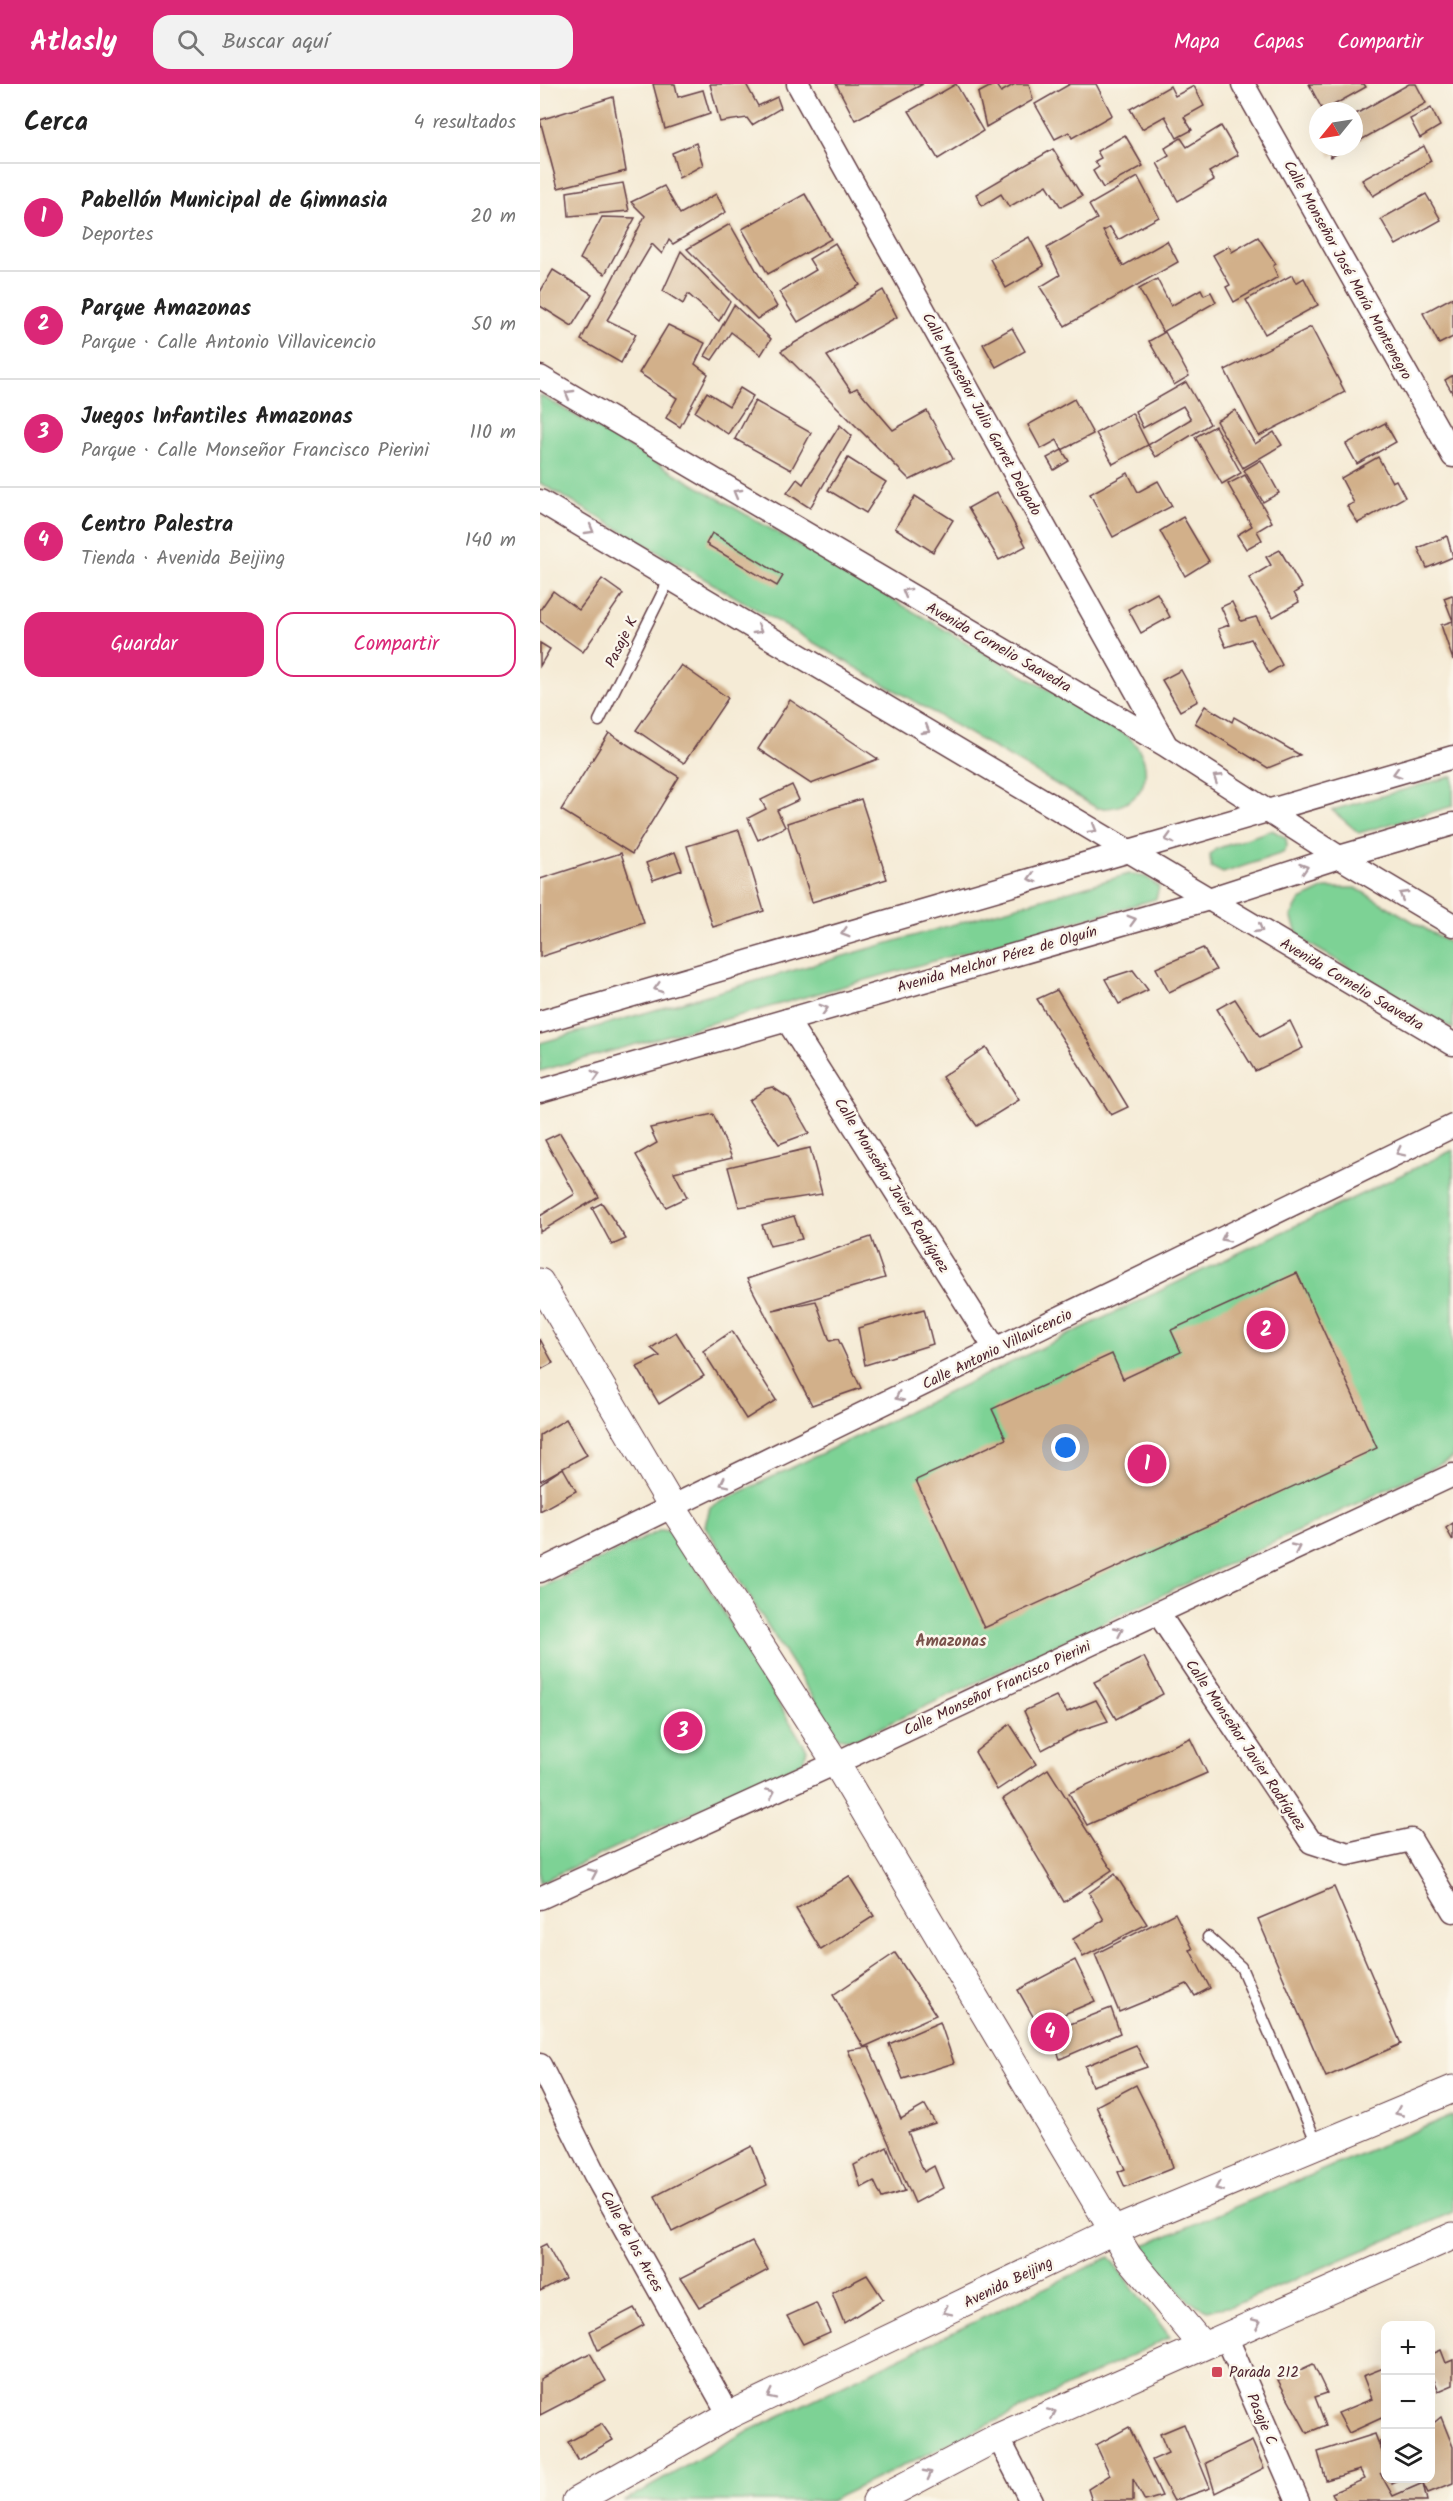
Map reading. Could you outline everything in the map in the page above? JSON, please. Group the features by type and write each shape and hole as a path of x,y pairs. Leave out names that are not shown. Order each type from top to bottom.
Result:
{"street":[{"name":"Calle Monseñor Julio Garret Delgado","path":"798,84 1166,745"},
{"name":"Calle Monseñor José María Montenegro","path":"1243,84 1453,456"},
{"name":"Avenida Cornelio Saavedra","path":"540,377 1166,745 1339,856 1453,925"},
{"name":"Avenida Cornelio Saavedra","path":"540,501 1453,1044"},
{"path":"540,1023 1453,757"},
{"name":"Avenida Melchor Pérez de Olguín","path":"540,1091 1209,899 1339,856 1453,824"},
{"name":"Calle Monseñor Javier Rodríguez","path":"787,1020 996,1350"},
{"name":"Calle Antonio Villavicencio","path":"540,1571 1453,1126"},
{"path":"540,1282 673,1508 836,1763 1128,2256 1214,2341"},
{"name":"Calle Monseñor Francisco Pierini","path":"540,1898 836,1763 1453,1475"},
{"name":"Calle Monseñor Javier Rodríguez","path":"1158,1613 1311,1842 1348,1854 1411,1840 1453,1911"},
{"name":"Calle de los Arces","path":"540,2065 595,2175 729,2415"},
{"name":"Avenida Beijing","path":"576,2501 729,2415 1113,2231 1453,2089"},
{"path":"876,2501 999,2437 1453,2236"},
{"name":"Pasaje C","path":"1214,2341 1298,2501"},
{"path":"999,2437 1031,2501"}],"lane":[{"name":"Pasaje K","path":"599,721 670,578"},
{"path":"1208,1937 1241,1967 1318,2146"}],"green space":[{"path":"540,395 1128,736 1138,748 1144,761 1145,774 1142,786 1126,803 1097,808 540,483"},
{"path":"1453,776 1453,806 1359,833 1332,810"},
{"path":"1272,830 1286,838 1287,846 1283,853 1223,873 1211,867 1210,854 1216,849"},
{"path":"1129,874 1146,877 1159,887 1156,899 540,1071 540,1043"},
{"path":"1325,888 1356,888 1453,945 1453,1029 1299,938 1291,916 1300,900"},
{"path":"1453,1150 1453,1458 854,1740 838,1737 705,1526 710,1507"},
{"path":"661,1530 675,1532 807,1750 803,1762 540,1882 540,1588"},
{"path":"1453,2115 1453,2212 1232,2306 1207,2310 1189,2301 1140,2247"},
{"path":"1109,2257 1170,2337 830,2501 625,2501 742,2434"}],"building":[{"path":"653,84 675,84 678,97 703,90 710,114 665,129"},
{"path":"710,84 746,84 758,106 777,97 781,108 752,125 747,118 720,122"},
{"path":"836,84 923,84 855,120"},
{"path":"956,84 983,131 938,159 909,111"},
{"path":"995,84 1001,92 1015,84 1029,84 1033,100 986,127 978,93"},
{"path":"1070,84 1096,84 1112,115 1072,138 1069,132 1055,139 1035,104"},
{"path":"1309,84 1364,84 1366,87 1339,102 1318,102"},
{"path":"1409,84 1416,84 1426,103 1363,139 1363,110"},
{"path":"1170,86 1175,96 1194,86 1204,106 1184,117 1192,130 1177,138 1165,116 1142,129 1130,109"},
{"path":"613,97 626,171 558,188 540,120"},
{"path":"1431,108 1440,126 1420,138 1410,119"},
{"path":"1221,126 1238,155 1209,172 1214,180 1178,201 1157,163 1169,156 1165,148 1181,138 1187,147"},
{"path":"1125,135 1143,166 1103,188 1093,171 1099,167 1095,161 1101,158 1097,151"},
{"path":"696,143 703,165 679,178 672,153"},
{"path":"1424,146 1431,161 1373,196 1362,180"},
{"path":"1053,149 1082,196 1061,207 1047,185 1009,207 1001,194 982,206 976,194"},
{"path":"1138,177 1159,217 1118,240 1110,227 1103,231 1123,266 1167,241 1178,262 1065,326 1040,287 1060,275 1047,248 1097,219 1089,205"},
{"path":"623,183 629,211 569,216 567,192"},
{"path":"664,186 680,214 716,194 726,212 673,244 669,240 662,254 652,244 607,320 636,334 621,363 581,340 645,216 631,202"},
{"path":"805,194 831,239 768,274 742,229"},
{"path":"1426,194 1441,220 1396,245 1381,219"},
{"path":"602,217 635,218 605,274 580,259"},
{"path":"730,224 777,307 757,319 687,249"},
{"path":"1029,237 1044,266 1006,288 990,259"},
{"path":"1258,237 1276,264 1273,266 1278,277 1234,302 1226,287 1230,285 1213,255 1229,246 1232,252"},
{"path":"835,243 860,285 798,322 779,292 816,270 809,259"},
{"path":"681,251 730,301 719,321 688,294 683,304 663,291"},
{"path":"553,270 592,294 572,326 540,306 540,292"},
{"path":"1292,275 1296,283 1304,278 1318,305 1265,334 1246,300"},
{"path":"1157,279 1171,306 1201,289 1204,295 1211,292 1216,302 1163,332 1139,289"},
{"path":"883,290 897,317 827,356 851,391 857,388 893,430 927,411 953,459 910,480 781,351"},
{"path":"1453,297 1453,337 1439,344 1423,313"},
{"path":"734,305 771,339 761,355 731,332 712,360 705,356"},
{"path":"668,325 705,343 695,364 708,374 680,427 666,418 677,398 639,373"},
{"path":"1311,327 1345,392 1259,436 1225,370"},
{"path":"1012,328 1025,351 996,367 983,344"},
{"path":"1165,332 1189,376 1174,385 1149,341"},
{"path":"1453,375 1453,394 1445,380"},
{"path":"1186,382 1210,424 1156,457 1148,445 1191,419 1183,406 1143,428 1135,411"},
{"path":"740,388 753,396 728,434 695,412 707,392 729,406"},
{"path":"1074,399 1093,434 1062,450 1057,440 1041,449 1028,425"},
{"path":"755,401 811,433 791,470 735,439"},
{"path":"1235,410 1255,444 1274,432 1282,445 1243,468 1216,421"},
{"path":"1132,413 1148,445 1113,464 1096,433"},
{"path":"1385,423 1396,442 1357,464 1346,444"},
{"path":"840,425 852,436 810,508 787,493 797,479 803,484"},
{"path":"1215,426 1241,473 1222,484 1195,437"},
{"path":"1062,450 1069,461 1054,470 1047,458"},
{"path":"1378,457 1392,482 1396,480 1405,497 1358,523 1347,506 1354,503 1341,478"},
{"path":"848,458 886,482 866,513 828,490"},
{"path":"1261,460 1279,493 1263,502 1244,470"},
{"path":"1128,473 1138,492 1158,481 1172,506 1113,537 1090,494"},
{"path":"1245,475 1272,522 1257,531 1262,540 1246,549 1237,535 1252,526 1228,484"},
{"path":"997,492 1026,546 999,560 968,508"},
{"path":"915,496 953,520 933,552 895,528"},
{"path":"1183,517 1209,561 1185,576 1160,531"},
{"path":"712,533 783,576 777,586 706,544"},
{"path":"1447,536 1453,557 1427,568 1418,548"},
{"path":"1280,550 1302,588 1294,593 1299,602 1273,617 1249,578 1271,565 1266,557"},
{"path":"602,579 623,594 583,652 540,621 540,610 553,591 579,610"},
{"path":"1157,593 1170,617 1141,633 1128,609"},
{"path":"1452,595 1453,597 1453,621 1444,598"},
{"path":"1232,602 1241,621 1256,617 1282,665 1269,673 1251,639 1226,647 1218,629 1229,625 1221,607"},
{"path":"1453,621 1453,660 1441,625"},
{"path":"540,643 550,649 540,666"},
{"path":"681,665 728,698 684,763 636,730"},
{"path":"1181,670 1198,701 1180,711 1162,680"},
{"path":"790,700 878,759 811,784 758,749"},
{"path":"1205,706 1232,722 1234,717 1300,755 1268,768 1195,723"},
{"path":"609,733 679,777 632,854 561,810"},
{"path":"792,785 799,800 777,810 785,827 758,840 748,818 766,809 761,800"},
{"path":"861,799 887,879 812,902 787,823"},
{"path":"739,830 764,911 713,927 687,846"},
{"path":"675,852 682,870 653,880 646,863"},
{"path":"621,853 644,923 540,957 540,879"},
{"path":"1203,948 1216,970 1169,992 1156,968"},
{"path":"1133,970 1148,990 1119,1004 1105,979"},
{"path":"1057,990 1128,1107 1111,1115 1037,999"},
{"path":"1235,999 1260,1037 1290,1021 1303,1048 1255,1071 1217,1009"},
{"path":"986,1047 1019,1100 977,1126 942,1077"},
{"path":"772,1087 789,1098 809,1133 779,1144 749,1101 765,1089"},
{"path":"713,1114 732,1158 674,1172 687,1197 666,1207 636,1155 657,1143 650,1128"},
{"path":"560,1133 599,1197 540,1232 540,1216 575,1194 545,1140"},
{"path":"810,1148 822,1194 739,1207 728,1167"},
{"path":"602,1203 626,1239 612,1245 592,1208"},
{"path":"794,1216 802,1239 770,1246 762,1225"},
{"path":"871,1237 885,1278 773,1310 816,1301 830,1341 838,1339 861,1388 812,1405 747,1279"},
{"path":"1297,1273 1377,1448 984,1628 916,1480 1006,1439 992,1409 1112,1354 1123,1379 1181,1352 1171,1330"},
{"path":"924,1309 933,1344 865,1365 858,1328"},
{"path":"732,1331 776,1400 746,1419 703,1351"},
{"path":"676,1332 704,1376 659,1404 637,1367 660,1356 651,1348"},
{"path":"540,1339 553,1363 540,1370"},
{"path":"566,1419 587,1455 540,1481 540,1435"},
{"path":"563,1468 576,1491 540,1511 540,1484"},
{"path":"1453,1523 1453,1541 1446,1528"},
{"path":"1144,1657 1163,1694 1116,1719 1094,1682"},
{"path":"1056,1696 1067,1712 1096,1700 1108,1721 1078,1731 1042,1750 1024,1711"},
{"path":"1010,1724 1036,1764 997,1790 975,1752"},
{"path":"1190,1738 1207,1773 1087,1825 1069,1793"},
{"path":"1048,1769 1112,1870 1064,1902 1003,1799"},
{"path":"1115,1874 1147,1924 1083,1957 1073,1939 1104,1920 1089,1893"},
{"path":"849,1876 874,1916 821,1950 796,1909"},
{"path":"1334,1887 1401,2044 1326,2077 1258,1919"},
{"path":"1175,1913 1193,1949 1190,1950 1210,1988 1195,1996 1187,1984 1119,2012 1095,1954"},
{"path":"895,1953 936,2015 864,2047 833,1995"},
{"path":"1075,1960 1095,2001 1038,2025 1018,1990"},
{"path":"1111,2008 1120,2033 1060,2059 1050,2032"},
{"path":"940,2022 954,2063 903,2079 889,2044"},
{"path":"1136,2045 1147,2067 1092,2086 1085,2066"},
{"path":"869,2047 901,2119 925,2105 935,2123 908,2132 924,2172 934,2166 943,2188 915,2203 848,2050"},
{"path":"1136,2085 1167,2148 1173,2168 1125,2187 1118,2172 1125,2169 1096,2106"},
{"path":"752,2146 767,2185 672,2232 655,2196"},
{"path":"887,2147 905,2191 882,2198 874,2181 861,2188 854,2165"},
{"path":"752,2242 768,2270 699,2307 681,2278"},
{"path":"546,2244 565,2278 540,2291 540,2247"},
{"path":"867,2275 883,2299 844,2323 832,2293"},
{"path":"816,2303 830,2332 803,2344 787,2316"},
{"path":"634,2308 644,2325 598,2350 590,2331"},
{"path":"1441,2350 1446,2363 1453,2360 1453,2385 1439,2391 1435,2382 1435,2353"},
{"path":"590,2353 606,2381 540,2415 540,2379"},
{"path":"1313,2364 1327,2393 1315,2397 1326,2425 1307,2433 1278,2380"},
{"path":"1381,2369 1381,2418 1349,2433 1338,2413 1372,2399 1363,2376"},
{"path":"1441,2417 1453,2447 1453,2483 1428,2493 1423,2483 1435,2483 1435,2422"},
{"path":"602,2424 613,2440 578,2460 568,2442"},
{"path":"1184,2424 1210,2488 1174,2501 1152,2460 1168,2453 1160,2434"},
{"path":"1129,2427 1162,2496 1145,2501 1133,2479 1133,2501 1092,2501 1088,2489 1110,2475 1096,2445"},
{"path":"1375,2434 1381,2449 1381,2483 1386,2483 1393,2496 1423,2483 1427,2501 1336,2501 1332,2493 1365,2479 1360,2470 1326,2480 1318,2452"},
{"path":"1252,2441 1264,2468 1215,2493 1206,2463"}],"place":[{"name":"Parque Amazonas","path":"1266,1330"},
{"name":"Pabellón Municipal de Gimnasia","path":"1147,1464"},
{"name":"Juegos Infantiles Amazonas","path":"683,1731"},
{"name":"Centro Palestra","path":"1050,2032"},
{"name":"Parada 212","path":"1217,2372"}],"district":[{"name":"Amazonas","path":"951,1640"}]}
